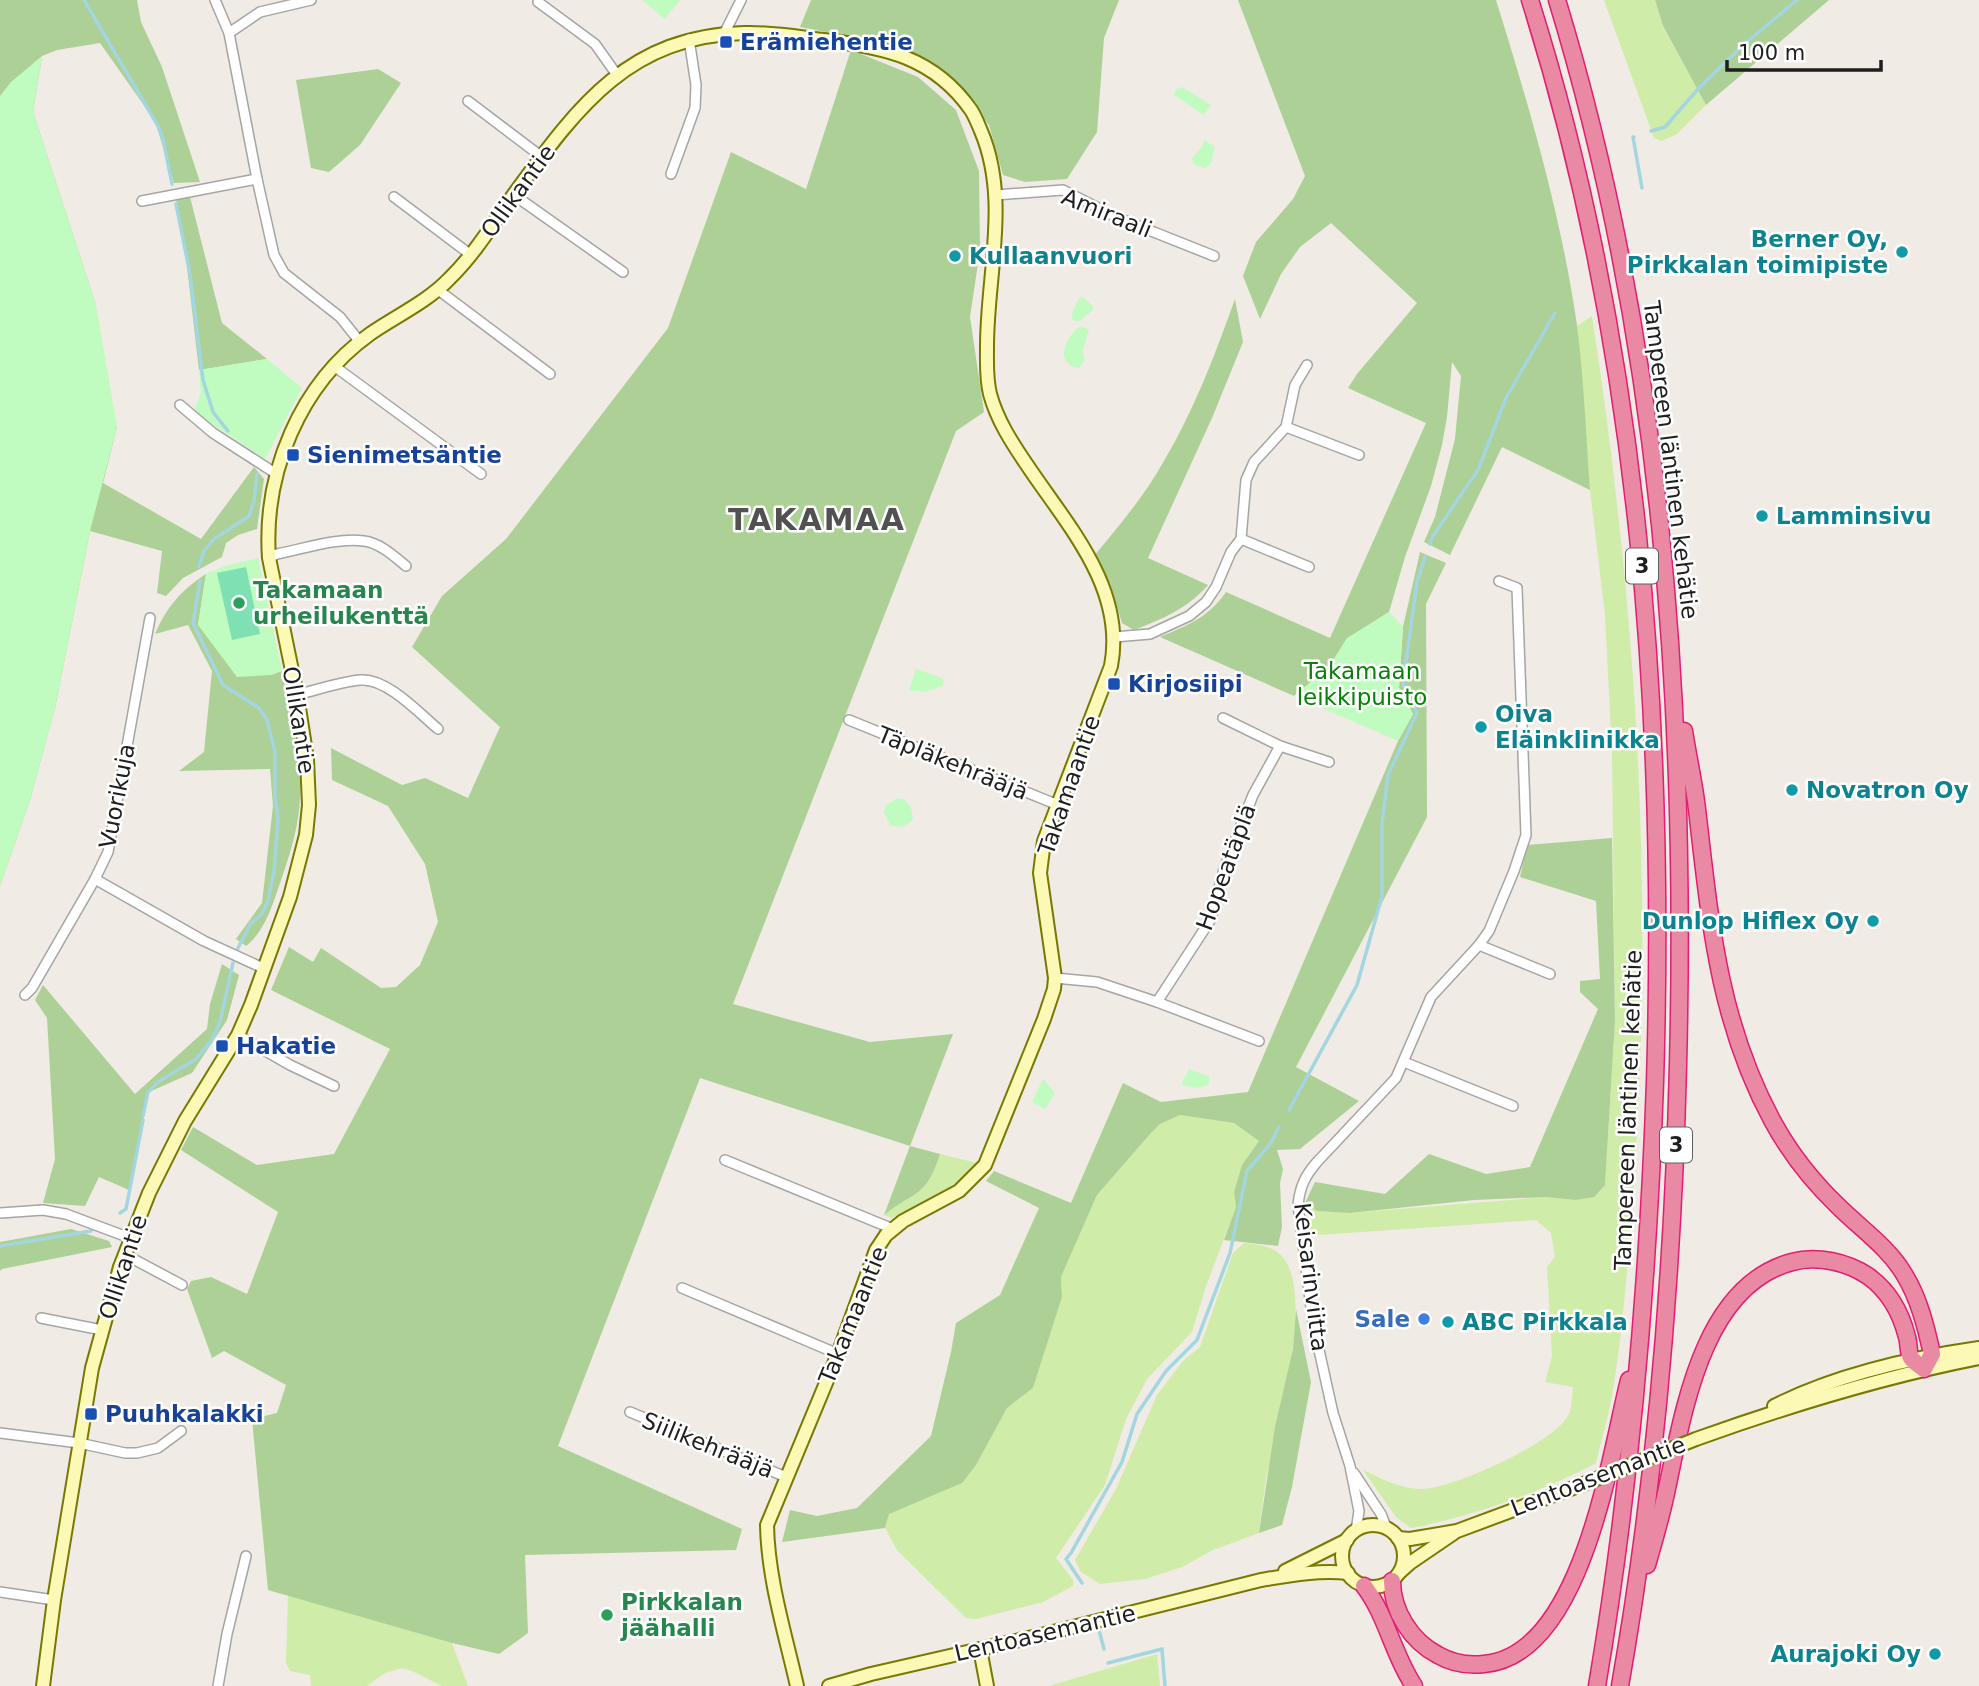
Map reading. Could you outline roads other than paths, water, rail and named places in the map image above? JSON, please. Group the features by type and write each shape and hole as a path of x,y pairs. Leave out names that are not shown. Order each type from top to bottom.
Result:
{"highway":[{"name":"Tampereen läntinen kehätie","path":"1530,0 1559,99 1590,225 1623,415 1642,568 1654,760 1657,1006 1653,1143 1642,1327 1623,1508 1597,1686"},
{"name":"Tampereen läntinen kehätie","path":"1557,0 1584,95 1613,215 1646,411 1671,659 1680,875 1676,1144 1666,1322 1646,1508 1620,1686"},
{"path":"1671,659 1697,806 1714,954 1746,1067 1772,1121 1801,1165 1838,1206 1894,1259 1905,1275 1917,1302 1922,1360"},
{"path":"1630,1628 1692,1385 1724,1314 1748,1284 1772,1269 1798,1260 1827,1260 1854,1268 1878,1283 1895,1306 1907,1338 1922,1360"},
{"path":"1396,1577 1395,1602 1408,1629 1425,1647 1445,1659 1463,1664 1496,1663 1517,1653 1536,1639 1563,1601 1587,1545 1598,1510 1642,1327"},
{"path":"1364,1586 1376,1605 1396,1653 1414,1686"}],"street":[{"path":"215,0 229,33 272,247 284,273 340,317 360,342"},
{"path":"229,33 260,12 311,0"},
{"path":"724,34 741,0"},
{"path":"537,2 595,44 617,75"},
{"name":"Ollikantie","path":"43,1686 54,1600 92,1368 124,1254 149,1193 185,1121 238,1035 251,1005 290,897 308,822 308,770 297,695 269,558 269,515 275,473 296,422 334,366 360,342 447,282 471,255 585,103 617,75 645,57 690,39 724,34 765,33 840,42"},
{"path":"671,174 695,108 690,39"},
{"name":"Takamaantie","path":"797,1686 777,1601 767,1525 838,1354 876,1250 893,1228 959,1191 985,1166 1044,1019 1055,978 1040,873 1044,841 1111,666 1114,637 1108,599 1098,572 1013,444 991,398 987,377 987,326 996,195 990,151 972,111 947,82 919,62 880,47 840,42"},
{"path":"468,101 542,157"},
{"path":"142,201 257,179"},
{"name":"Amiraali","path":"996,195 1063,190 1116,217 1214,256"},
{"path":"514,195 623,272"},
{"path":"394,197 471,255"},
{"path":"437,289 550,373"},
{"path":"1114,637 1150,634 1189,616 1206,602 1216,587 1231,552 1241,539 1245,480 1254,462 1286,427 1295,385 1307,365"},
{"path":"334,366 481,474"},
{"path":"180,405 213,433 275,473"},
{"path":"1286,427 1359,455"},
{"path":"1241,539 1308,567"},
{"path":"269,558 345,541 366,541 387,550 407,566"},
{"name":"Keisarinviitta","path":"1352,1535 1359,1511 1313,1323 1298,1205 1300,1189 1306,1175 1396,1077 1431,998 1479,946 1500,905 1526,835 1517,588 1499,581"},
{"name":"Vuorikuja","path":"25,995 32,988 108,852 150,618"},
{"path":"297,695 360,680 372,681 385,685 438,729"},
{"path":"1223,718 1280,746 1329,762"},
{"name":"Täpläkehrääjä","path":"849,720 1058,805"},
{"name":"Hopeatäplä","path":"1157,1002 1211,919 1224,869 1253,795 1280,746"},
{"path":"95,879 204,941 263,968"},
{"path":"1479,946 1550,974"},
{"path":"1055,978 1097,982 1259,1041"},
{"path":"238,1035 334,1086"},
{"path":"1404,1062 1513,1106"},
{"path":"725,1160 893,1228"},
{"path":"0,1213 43,1210 66,1214 130,1238"},
{"path":"124,1254 182,1285"},
{"path":"682,1288 838,1354"},
{"path":"41,1318 102,1330"},
{"name":"Lentoasemantie","path":"1398,1538 1410,1539 1457,1531 1739,1423 1784,1401 1841,1379 1979,1348"},
{"name":"Lentoasemantie","path":"1922,1360 1979,1358"},
{"name":"Siilikehrääjä","path":"630,1412 786,1477"},
{"path":"0,1433 79,1443 125,1453 147,1452 169,1442 181,1431"},
{"name":"Keisarinviitta","path":"1350,1466 1381,1514 1387,1529"},
{"path":"1371,1526 1387,1529 1398,1538 1404,1555 1396,1577 1376,1587 1364,1586 1354,1580 1348,1573 1343,1558 1352,1535 1371,1526"},
{"name":"Lentoasemantie","path":"1396,1577 1410,1563 1457,1531"},
{"name":"Lentoasemantie","path":"1261,1580 1318,1556 1352,1535"},
{"path":"218,1686 227,1634 246,1556"},
{"name":"Lentoasemantie","path":"829,1686 1261,1580 1324,1572 1348,1573"},
{"path":"0,1592 54,1600"},
{"path":"980,1649 987,1686"}],"waterway":[{"path":"84,0 158,126 172,184"},
{"path":"1651,131 1665,127 1698,89 1741,47 1797,0"},
{"path":"1634,137 1642,188"},
{"path":"176,204 190,274 203,380 213,412 228,431"},
{"path":"1430,544 1478,470 1506,398 1555,313"},
{"path":"199,566 204,551 214,539 249,516 254,501 257,474"},
{"path":"1289,1110 1357,985 1382,896 1382,824 1388,775 1417,713 1403,684 1417,582 1425,557"},
{"path":"200,581 193,623 223,685 259,708 267,720 275,752 278,818 274,872 268,901 261,915 251,923 238,948"},
{"path":"143,1116 148,1092 158,1082 196,1059 212,1040 220,1022 233,963"},
{"path":"120,1213 126,1209 143,1120"},
{"path":"1082,1583 1066,1559 1122,1462 1137,1414 1166,1371 1197,1340 1230,1253 1247,1171 1271,1143 1279,1127"},
{"path":"0,1246 91,1231"},
{"path":"1099,1630 1104,1649"},
{"path":"1108,1663 1162,1649 1165,1686"}],"place":[{"name":"Erämiehentie","path":"726,42"},
{"name":"Berner Oy, Pirkkalan toimipiste","path":"1902,252"},
{"name":"Kullaanvuori","path":"955,256"},
{"name":"Sienimetsäntie","path":"293,455"},
{"name":"Lamminsivu","path":"1762,516"},
{"name":"Takamaan urheilukenttä","path":"239,603"},
{"name":"Kirjosiipi","path":"1114,684"},
{"name":"Oiva Eläinklinikka","path":"1481,727"},
{"name":"Novatron Oy","path":"1792,790"},
{"name":"Dunlop Hiflex Oy","path":"1873,921"},
{"name":"Hakatie","path":"222,1046"},
{"name":"Sale","path":"1424,1319"},
{"name":"ABC Pirkkala","path":"1448,1322"},
{"name":"Puuhkalakki","path":"91,1414"},
{"name":"Pirkkalan jäähalli","path":"607,1615"},
{"name":"Aurajoki Oy","path":"1935,1654"}],"district":[{"name":"TAKAMAA","path":"817,519"}],"park label":[{"name":"Takamaan leikkipuisto","path":"1362,684"}]}
